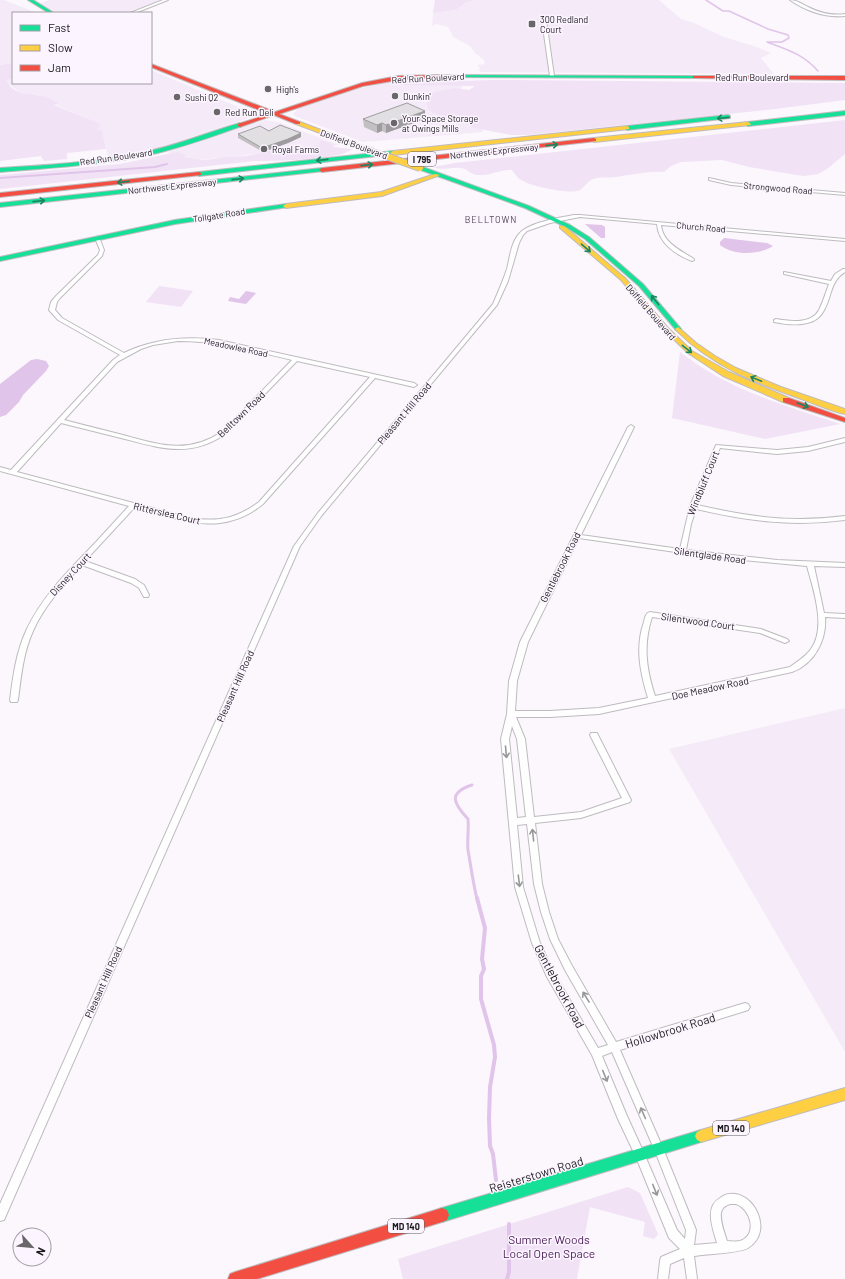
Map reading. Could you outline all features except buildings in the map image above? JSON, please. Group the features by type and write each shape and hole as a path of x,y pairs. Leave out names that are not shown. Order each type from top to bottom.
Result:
{"main road":[{"path":"21,0 39,12"},
{"path":"30,0 50,12"},
{"name":"Dolfield Boulevard","path":"152,65 272,114 528,207 558,221 587,238 628,272 651,296 681,332 700,349 729,367 750,377 845,412"},
{"name":"Red Run Boulevard","path":"0,170 111,160 149,154 362,85 398,78 440,76 552,76 845,78"},
{"name":"Northwest Expressway","path":"0,195 845,104"},
{"name":"Northwest Expressway","path":"0,206 845,113"},
{"name":"Tollgate Road","path":"0,259 148,227 213,216 366,197 392,191 437,175"},
{"name":"Dolfield Boulevard","path":"558,221 573,237 630,286 678,343 702,360 742,382 845,420"},
{"name":"Reisterstown Road","path":"234,1279 640,1154 845,1094"}],"street":[{"path":"135,12 166,0"},
{"path":"792,0 817,13 832,16 845,15"},
{"path":"544,20 552,76"},
{"name":"Strongwood Road","path":"711,179 731,184 845,194"},
{"name":"Church Road","path":"558,221 580,216 845,240"},
{"name":"Pleasant Hill Road","path":"0,1216 297,546 320,514 495,304 503,287 516,244 521,235 529,229 558,221"},
{"path":"659,224 658,231 665,242 692,260"},
{"path":"97,238 102,250 100,256 58,297 52,306 52,310 60,319 124,355"},
{"path":"776,321 801,323 810,321 817,317 821,312 832,283 837,275 845,270"},
{"path":"786,273 832,283"},
{"name":"Meadowlea Road","path":"13,472 108,368 124,355 156,342 194,338 219,342 414,385"},
{"name":"Belltown Road","path":"59,421 162,446 177,448 200,445 218,438 226,432 296,359"},
{"name":"Ritterslea Court","path":"0,469 200,522 225,521 246,514 261,503 373,377"},
{"name":"Gentlebrook Road","path":"631,427 524,642 513,681 511,714 505,739 519,887 536,943 550,974 596,1053 673,1234 688,1251"},
{"name":"Windbluff Court","path":"683,551 685,532 693,506 718,446 758,451 784,451 808,449 844,440"},
{"name":"Disney Court","path":"14,700 20,662 32,626 38,614 57,586 133,505"},
{"path":"693,506 740,517 777,522 811,522 845,518"},
{"name":"Silentglade Road","path":"576,536 748,560 810,565 845,565"},
{"path":"81,562 133,581 142,587 146,595"},
{"name":"Doe Meadow Road","path":"511,714 577,713 619,708 792,669 801,664 815,651 823,630 822,615 810,565"},
{"name":"Silentwood Court","path":"653,700 643,670 642,652 645,627 650,614 761,631 785,640"},
{"path":"822,615 845,616"},
{"name":"Gentlebrook Road","path":"511,714 521,739 538,884 545,912 554,939 568,968 614,1047 659,1149 691,1230 688,1251 692,1279"},
{"path":"513,822 581,815 627,800 594,735"},
{"name":"Hollowbrook Road","path":"596,1053 745,1007"},
{"path":"663,1279 665,1261 688,1251 724,1247 744,1244 752,1238 756,1230 756,1222 753,1212 738,1200 730,1199 722,1201 718,1206 715,1216 724,1247"}],"shaded area":[{"path":"0,0 4,0 34,12 12,12 12,63 0,65"},
{"path":"49,0 161,0 128,12 54,12 39,4"},
{"path":"474,0 659,0 681,19 694,23 724,37 771,53 761,58 774,74 480,72 477,65 485,64 484,60 475,53 470,46 453,37 448,27 436,24 432,26 433,13 456,10 465,3"},
{"path":"152,70 250,112 251,116 246,119 158,148 108,157 102,130 97,130 100,124 54,104 57,103 38,95 26,95 19,92 8,83 7,80 12,79 12,84 152,84"},
{"path":"424,78 461,78 463,109 484,132 363,142 297,117 293,114 299,108 358,89 383,83"},
{"path":"265,120 278,122 340,145 181,162 168,152"},
{"path":"585,224 602,225 605,227 605,238 601,238"},
{"path":"724,238 767,243 773,246 754,253 739,253 726,249 720,245 720,242"},
{"path":"246,291 256,293 246,304 228,301 230,297 239,299"},
{"path":"37,359 46,361 49,366 46,371 6,415 0,417 0,384 31,360"},
{"path":"845,708 845,1052 669,749"}],"green space":[{"path":"435,0 474,0 465,3 456,10 433,13"},
{"path":"12,63 12,79 7,80 18,92 48,97 58,103 54,105 101,124 97,130 102,130 106,149 67,153 67,159 44,161 41,156 0,161 0,65"},
{"path":"496,80 845,83 845,100 775,109 528,135 512,135 474,128 463,122 433,113 428,109 427,104 434,92 455,88 469,90 475,86 399,85 423,82"},
{"path":"845,120 845,154 827,169 818,174 803,176 749,167 722,160 681,162 671,166 664,172 599,178 589,181 580,190 568,191 551,189 527,183 520,179 512,170 503,170 478,175 461,168 440,169 433,167 455,163"},
{"path":"321,140 333,144 334,147 352,149 335,156 321,158 255,161 0,189 0,175 120,164 177,152 187,155 182,157 203,160 247,156 275,150 291,150 319,145"},
{"path":"159,286 193,291 181,307 146,302"},
{"path":"680,352 699,366 725,381 774,402 840,424 765,439 672,418"},
{"name":"Summer Woods Local Open Space","path":"628,1187 640,1193 658,1234 654,1239 643,1236 645,1222 590,1207 577,1279 403,1279 398,1259"}],"waterway":[{"path":"706,0 723,11 729,11 768,29 788,35 789,38 782,42 767,42 801,56 818,71"},
{"path":"0,178 155,167 167,164"},
{"path":"472,785 459,792 455,799 459,808 468,819 468,850 477,899"},
{"path":"477,898 485,928 482,959 484,969 481,976 481,999 494,1045 495,1057 490,1087 489,1118 490,1146 493,1154 496,1180"},
{"path":"507,1279 509,1272 509,1224"}],"traffic: fast":[{"path":"30,0 50,12"},
{"path":"441,76 695,77"},
{"path":"748,124 845,113"},
{"path":"627,128 728,117"},
{"path":"0,170 75,164 131,157 172,147 240,125"},
{"path":"199,174 393,153"},
{"path":"420,168 527,207 568,226 587,238 641,285 678,329"},
{"path":"0,205 322,170"},
{"path":"0,259 175,222 286,206"},
{"path":"442,1215 701,1136"}],"traffic: slow":[{"path":"298,123 365,148"},
{"path":"594,140 748,124"},
{"path":"393,153 627,128"},
{"path":"365,148 420,168"},
{"path":"286,206 382,194 437,175"},
{"path":"562,227 623,279 666,329 690,352 726,374 786,400"},
{"path":"678,329 694,344 713,358 756,380 845,412"},
{"path":"701,1136 845,1094"}],"traffic: jam":[{"path":"152,65 298,123"},
{"path":"240,125 362,85 398,78 441,76"},
{"path":"695,77 845,78"},
{"path":"322,170 594,140"},
{"path":"0,195 199,174"},
{"path":"786,400 845,420"},
{"path":"235,1279 442,1215"}],"place":[{"name":"300 Redland Court","path":"532,24"},
{"name":"High's","path":"268,89"},
{"name":"Dunkin'","path":"395,96"},
{"name":"Sushi Q2","path":"177,97"},
{"name":"Red Run Deli","path":"217,112"},
{"name":"Your Space Storage at Owings Mills","path":"394,123"},
{"name":"Royal Farms","path":"264,149"}],"district":[{"name":"BELLTOWN","path":"491,219"}]}
